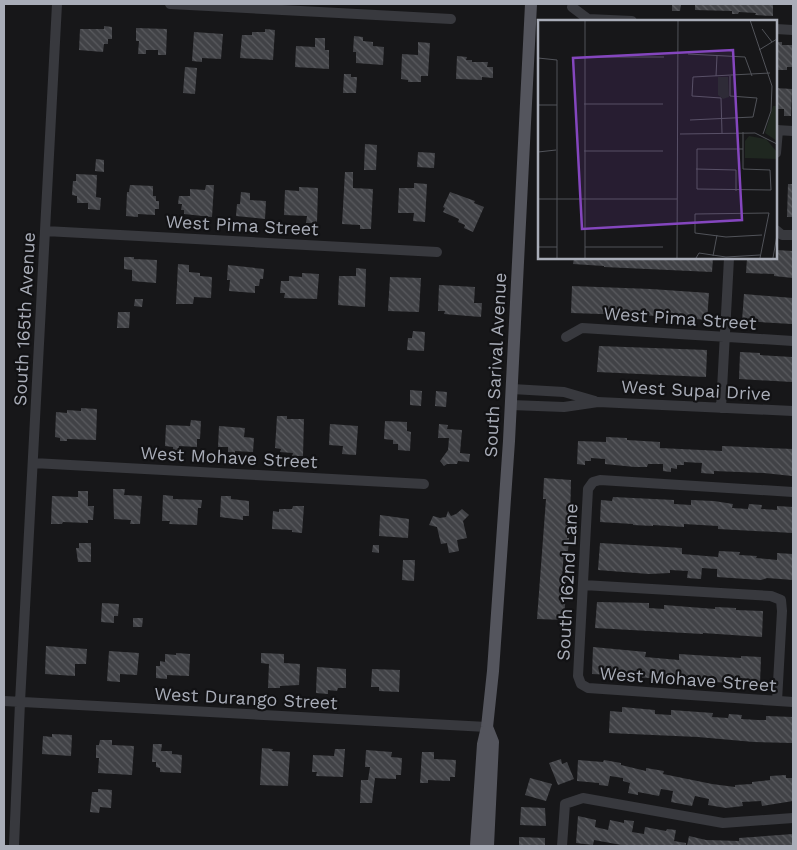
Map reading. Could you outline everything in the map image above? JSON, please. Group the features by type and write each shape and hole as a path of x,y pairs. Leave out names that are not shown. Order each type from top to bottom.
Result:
{"main road":[{"name":"South Sarival Avenue","path":"476,846 482,744 487,727 512,389 530,4"},
{"name":"South Sarival Avenue","path":"487,727 494,742 488,846"}],"street":[{"name":"South 165th Avenue","path":"14,846 57,4"},
{"path":"170,4 451,19"},
{"path":"572,7 588,19 610,20"},
{"path":"777,29 793,30"},
{"path":"777,130 793,131"},
{"name":"West Pima Street","path":"45,231 437,252"},
{"path":"777,231 782,235 793,235"},
{"path":"721,408 729,259"},
{"name":"West Pima Street","path":"566,337 582,328 793,341"},
{"name":"West Supai Drive","path":"512,389 564,392 598,402"},
{"name":"West Supai Drive","path":"511,404 564,407 598,402 793,411"},
{"name":"West Mohave Street","path":"33,463 424,484"},
{"name":"South 162nd Lane","path":"582,684 578,676 588,489 593,482 600,480 793,492"},
{"path":"584,585 771,596 781,600 777,701"},
{"name":"West Mohave Street","path":"582,684 588,688 793,702"},
{"name":"West Durango Street","path":"4,701 487,727"},
{"path":"562,846 565,804 583,798 723,823 793,818"}],"building":[{"path":"672,4 681,4 680,11 672,11"},
{"path":"695,4 773,4 773,16 739,12 738,14 732,14 732,11 695,10"},
{"path":"104,26 112,27 112,39 108,39 108,44 104,44 103,52 79,50 80,29 104,29"},
{"path":"136,28 167,29 166,55 158,55 158,50 146,50 146,54 138,54 139,41 136,41"},
{"path":"265,29 275,30 273,60 240,58 242,35 252,35 252,32 265,32"},
{"path":"194,32 223,34 221,59 202,58 202,62 192,61"},
{"path":"354,36 363,37 363,41 373,42 373,46 384,47 383,65 356,63 356,52 353,52"},
{"path":"315,38 325,38 325,50 329,50 329,69 295,67 296,46 315,47"},
{"path":"418,42 430,43 428,76 421,76 421,82 408,82 408,80 401,79 402,54 418,55"},
{"path":"777,42 782,42 782,45 793,45 792,67 787,67 787,70 777,70"},
{"path":"457,56 467,57 466,60 472,60 472,62 488,62 487,67 493,67 493,78 482,77 482,80 456,79"},
{"path":"185,67 197,68 195,94 183,93"},
{"path":"344,74 351,74 351,77 357,77 356,93 343,93"},
{"path":"777,88 792,89 791,116 784,116 784,109 777,109"},
{"path":"365,144 377,145 376,170 364,170"},
{"path":"418,152 435,153 434,168 417,167"},
{"path":"96,159 104,160 104,172 95,171"},
{"path":"345,172 353,172 353,188 373,189 371,229 360,229 360,225 342,224"},
{"path":"76,174 97,175 96,197 101,198 100,210 88,209 88,203 77,203 77,196 72,195 73,181 76,181"},
{"path":"414,183 427,184 425,222 413,221 414,213 398,213 399,188 414,188"},
{"path":"788,184 793,184 793,217 787,217"},
{"path":"130,185 153,186 153,196 156,196 156,201 159,201 159,209 155,209 155,215 138,214 138,217 126,216 127,192 129,192"},
{"path":"206,185 214,185 212,217 184,214 184,210 181,210 182,204 178,204 179,196 190,196 190,189 205,190"},
{"path":"299,187 318,188 317,223 306,223 307,216 284,215 285,190 299,191"},
{"path":"241,192 250,193 250,200 266,201 265,219 236,216"},
{"path":"450,192 475,201 474,203 484,207 473,232 464,228 465,225 458,222 459,219 443,212 445,208 443,207"},
{"path":"777,250 793,251 793,278 774,276 774,274 746,273 747,259 777,259"},
{"path":"124,257 157,260 156,283 132,281 132,270 124,269"},
{"path":"574,259 713,259 712,272 573,264"},
{"path":"178,264 189,265 189,272 200,273 200,276 212,277 211,298 194,297 193,304 176,304"},
{"path":"228,265 264,269 263,279 260,279 259,286 255,286 255,293 229,291 230,280 227,280"},
{"path":"356,268 366,269 365,307 338,305 339,276 356,276"},
{"path":"302,273 319,274 317,299 284,298 285,293 280,293 281,281 289,281 289,276 302,277"},
{"path":"390,277 421,278 419,312 388,311"},
{"path":"439,285 475,287 474,303 482,303 481,317 444,314 445,311 438,311"},
{"path":"572,286 709,293 707,320 661,316 571,313"},
{"path":"744,294 793,298 792,324 742,321"},
{"path":"135,299 143,299 142,307 134,306"},
{"path":"118,312 130,312 129,328 117,328"},
{"path":"413,331 425,332 424,351 407,350 408,338 412,338"},
{"path":"599,346 707,350 706,377 597,372"},
{"path":"740,352 792,357 792,382 739,379"},
{"path":"410,390 422,391 421,406 410,405"},
{"path":"436,391 447,392 446,407 435,406"},
{"path":"81,408 97,409 96,440 67,439 67,441 60,441 60,438 55,437 56,412 67,413 67,410 81,411"},
{"path":"277,416 287,416 287,419 304,419 303,456 292,456 293,453 280,452 281,449 275,448"},
{"path":"191,420 201,421 200,439 197,439 197,447 179,446 179,459 174,459 173,447 165,446 166,425 190,426"},
{"path":"385,421 407,422 407,431 411,432 410,451 398,450 398,444 393,444 393,440 384,439"},
{"path":"330,424 358,426 356,455 342,454 343,446 329,445"},
{"path":"439,424 448,425 447,429 462,430 460,453 470,454 469,462 458,461 457,464 447,464 444,466 440,461 448,450 449,438 438,438"},
{"path":"219,426 245,428 244,437 254,438 253,452 228,452 228,447 218,447"},
{"path":"606,437 660,442 660,448 722,451 722,446 793,449 793,472 792,476 714,471 714,474 701,473 702,463 684,462 684,465 677,465 677,469 671,468 671,472 663,471 663,464 648,464 647,467 635,467 605,464 605,459 591,458 591,461 585,461 585,465 577,464 578,441 606,442"},
{"path":"544,478 571,480 570,522 568,522 567,538 569,538 568,551 564,551 562,577 567,577 564,620 537,619 546,499 543,499"},
{"path":"113,489 125,489 124,495 142,496 140,524 130,524 131,520 114,519"},
{"path":"78,491 88,491 88,506 94,506 93,520 88,520 88,523 63,522 62,524 51,524 52,496 78,497"},
{"path":"163,495 173,496 173,499 202,500 201,508 198,508 197,525 169,524 170,521 162,521"},
{"path":"221,496 231,496 231,499 249,501 249,516 243,516 243,520 220,517"},
{"path":"613,497 674,500 674,504 691,505 691,500 714,501 733,504 732,508 748,509 749,504 762,505 761,509 777,510 777,506 793,507 793,533 718,529 718,526 684,524 684,527 600,522 601,500 612,501"},
{"path":"293,506 304,506 302,533 292,532 292,530 272,529 273,511 279,512 279,509 292,509"},
{"path":"462,509 469,515 463,521 467,538 457,540 459,551 449,553 447,543 441,544 437,527 429,525 433,516 446,517 448,511 451,516"},
{"path":"380,515 409,519 408,538 379,536"},
{"path":"79,543 91,543 91,562 78,562 76,548 79,548"},
{"path":"600,543 682,548 682,554 718,557 719,551 740,552 739,555 777,560 777,553 793,554 793,580 717,577 717,569 702,568 701,579 687,578 688,571 670,570 670,573 649,574 598,570"},
{"path":"373,545 379,545 379,553 372,552"},
{"path":"403,560 415,560 414,581 402,580"},
{"path":"597,602 649,603 649,608 664,609 664,605 763,611 762,637 595,628"},
{"path":"102,603 119,604 118,616 114,616 114,623 101,622"},
{"path":"133,618 143,618 142,627 133,627"},
{"path":"46,646 87,649 86,664 75,664 75,676 45,674"},
{"path":"593,647 646,652 645,657 679,660 679,654 741,658 741,656 761,657 760,684 689,681 689,677 665,675 664,679 659,678 659,682 650,681 650,678 631,677 632,673 613,672 613,675 592,674"},
{"path":"109,651 139,653 137,675 120,674 120,682 107,681"},
{"path":"176,653 190,654 189,676 167,675 167,679 156,678 156,666 160,666 160,661 165,662 165,654 176,655"},
{"path":"261,653 284,654 284,663 300,664 299,685 268,688 269,664 261,663"},
{"path":"317,667 346,669 346,688 338,688 337,691 328,690 328,694 316,693"},
{"path":"372,669 400,670 399,692 379,691 379,687 371,687"},
{"path":"622,707 655,710 655,714 671,715 671,710 713,713 712,717 728,718 729,714 742,715 741,719 758,720 766,720 766,716 793,717 793,743 609,733 610,711 622,712"},
{"path":"52,734 72,735 71,756 42,754 43,736 52,737"},
{"path":"100,740 112,740 112,745 134,746 132,775 98,773 99,758 96,758 96,745 99,745"},
{"path":"153,744 162,744 161,751 172,751 172,754 182,755 181,773 160,772 160,768 156,767 156,762 152,762"},
{"path":"262,748 273,749 272,751 290,752 288,786 260,785"},
{"path":"335,749 345,749 343,777 316,776 317,772 312,772 313,755 334,756"},
{"path":"366,750 392,752 391,757 402,758 401,775 396,775 396,779 375,778 372,803 360,803 361,780 368,780 370,767 365,767"},
{"path":"422,752 434,752 434,759 456,760 455,777 450,777 450,781 428,780 428,783 420,783"},
{"path":"561,759 562,764 567,762 574,779 558,785 549,763"},
{"path":"578,760 603,762 604,760 646,771 646,768 664,771 663,774 735,787 735,785 770,780 770,776 786,775 786,778 793,778 793,801 762,806 761,801 742,802 743,806 726,808 708,805 709,799 695,796 692,806 671,802 673,791 661,789 659,796 638,792 638,795 628,793 630,783 623,781 623,778 610,776 608,786 599,785 599,783 577,781"},
{"path":"530,778 552,784 546,801 525,795"},
{"path":"98,789 112,790 111,808 100,807 99,813 90,812 92,792 98,792"},
{"path":"521,807 545,808 546,826 520,825"},
{"path":"578,816 596,820 595,827 608,830 610,820 624,823 624,820 634,821 632,832 644,834 645,827 666,831 667,829 676,830 674,841 686,843 686,846 627,846 594,840 593,845 576,843"},
{"path":"793,834 793,846 687,846 689,836 706,840 739,841 739,838"},
{"path":"519,837 545,838 545,846 519,846"}]}
